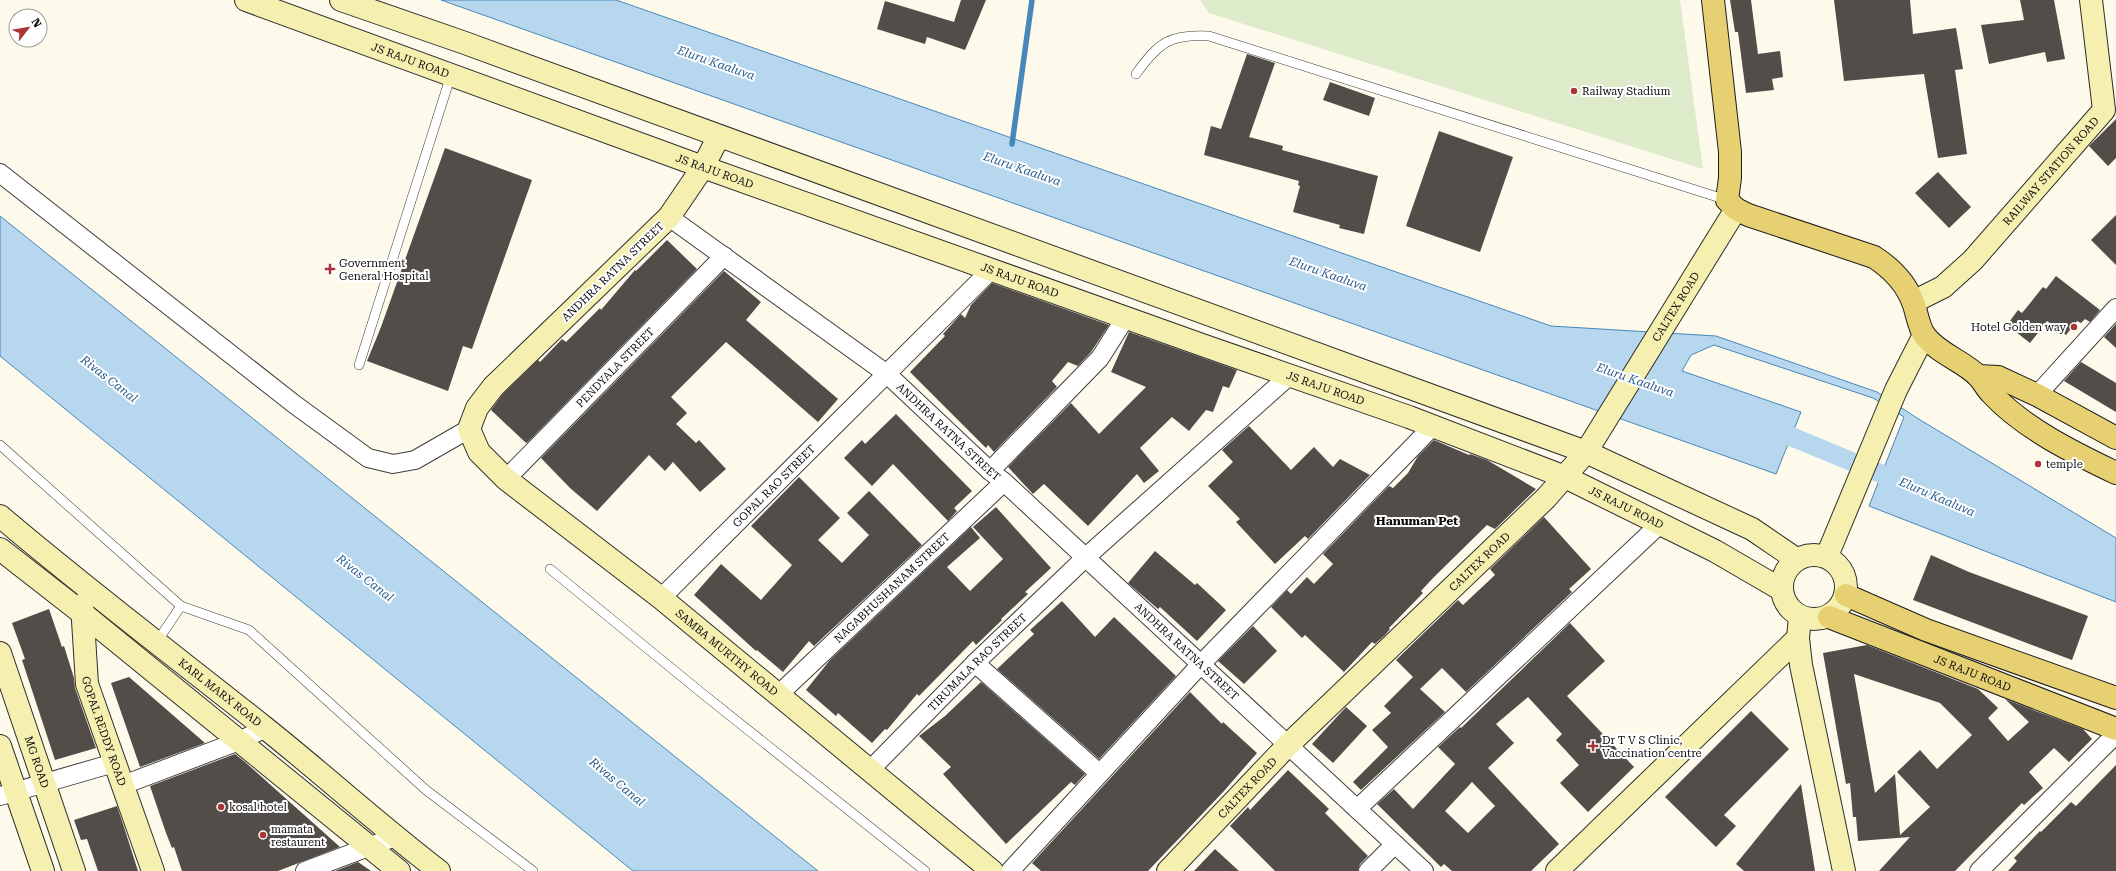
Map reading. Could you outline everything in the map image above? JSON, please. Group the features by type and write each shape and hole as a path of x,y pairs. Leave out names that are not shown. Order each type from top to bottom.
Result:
{"main road":[{"path":"1713,0 1730,152 1731,205 1748,215 1874,257 1887,265 1902,281 1913,302 1924,335 1935,346 1978,376 1991,393 2037,430 2068,450 2116,473"},
{"path":"1978,376 1998,377 2037,395 2116,438"},
{"path":"1846,595 1926,630 2116,698"},
{"name":"JS RAJU ROAD","path":"1828,617 2116,729"}],"street":[{"name":"JS RAJU ROAD","path":"246,0 703,167 1289,376 1434,426 1565,477 1714,551 1782,590"},
{"path":"341,0 1586,452 1752,529 1796,559"},
{"name":"RAILWAY STATION ROAD","path":"1913,302 1943,287 1973,260 2110,106 2091,0"},
{"path":"669,217 703,167 719,136"},
{"path":"0,173 294,404 368,458 393,464 416,460 469,429"},
{"name":"CALTEX ROAD","path":"1168,871 1288,745 1546,498 1565,477 1586,452 1672,312 1731,205"},
{"name":"ANDHRA RATNA STREET","path":"469,429 477,408 493,387 669,217 887,374 1202,663 1424,871"},
{"name":"PENDYALA STREET","path":"506,478 724,256"},
{"name":"GOPAL RAO STREET","path":"661,598 992,269"},
{"path":"2037,395 2116,308"},
{"name":"NAGABHUSHANAM STREET","path":"779,694 997,476 1100,358 1126,317"},
{"path":"1827,556 1896,390 1924,335"},
{"name":"TIRUMALA RAO STREET","path":"870,770 975,663 1086,557 1289,376"},
{"path":"1010,871 1202,663 1434,426"},
{"name":"SAMBA MURTHY ROAD","path":"469,429 479,452 506,478 661,598 992,871"},
{"name":"KARL MARX ROAD","path":"0,516 82,586 266,728 395,837 439,871"},
{"path":"1357,809 1661,524"},
{"path":"0,550 82,613 399,871"},
{"path":"1557,871 1799,627 1814,620 1828,617 1840,608 1846,595 1846,579 1839,566 1827,556 1811,554 1796,559 1784,573 1782,590 1787,606 1799,627 1801,665 1844,871"},
{"name":"GOPAL REDDY ROAD","path":"82,586 82,613 87,684 153,871"},
{"name":"MG ROAD","path":"0,653 74,871"},
{"path":"975,663 1099,773"},
{"path":"123,785 266,728"},
{"path":"1979,871 2116,734"},
{"path":"0,746 7,793 43,871"},
{"path":"7,793 114,763"},
{"path":"305,871 395,837"},
{"path":"1368,871 1396,844"}],"lane":[{"path":"1136,74 1158,48 1177,37 1209,36 1731,205"},
{"path":"359,365 451,75"},
{"path":"0,445 181,606 249,630 426,790 533,871"},
{"path":"550,569 703,694 925,871"},
{"path":"156,643 181,606"}],"green space":[{"name":"Railway Stadium","path":"1200,0 1680,0 1703,169 1209,13"}],"water":[{"path":"441,0 616,0 1551,326 1716,336 1877,392 1917,418 2116,538 2116,602 1869,506 1904,417 1873,398 1714,345 1691,355 1682,371 1801,412 1776,474"},
{"name":"Rivas Canal","path":"0,216 818,871 633,871 0,356"}],"building":[{"path":"961,0 986,0 965,50 927,37 925,44 877,29 885,1 954,22"},
{"path":"1730,0 1751,0 1758,54 1780,51 1783,77 1772,79 1774,90 1746,93 1738,32 1735,32"},
{"path":"1834,0 1910,0 1913,34 1956,28 1963,69 1955,70 1967,154 1938,158 1924,74 1844,81"},
{"path":"2020,0 2054,0 2065,59 2047,62 2045,52 1989,64 1981,25 2024,20"},
{"path":"1247,54 1275,63 1249,137 1283,146 1282,150 1378,176 1364,234 1339,228 1340,225 1293,212 1300,186 1298,185 1299,181 1204,155 1211,126 1221,129"},
{"path":"1330,82 1375,98 1369,116 1323,100"},
{"path":"2116,119 2116,158 2108,166 2089,146"},
{"path":"1439,131 1513,157 1480,252 1406,226"},
{"path":"445,148 532,180 472,349 463,346 448,391 367,361 381,327"},
{"path":"1938,172 1971,207 1949,228 1915,193"},
{"path":"2116,215 2116,265 2091,240"},
{"path":"667,240 697,269 527,443 525,442 491,410 502,395 538,360 540,362 562,339 566,342 600,308 601,310 635,270 636,271"},
{"path":"724,271 761,302 746,320 838,399 818,422 726,342 671,397 687,413 676,424 696,443 699,440 726,469 700,492 673,462 665,471 649,455 597,511 570,488 541,458"},
{"path":"2056,276 2100,310 2090,322 2085,319 2081,323 2077,321 2066,335 2047,321 2030,343 2007,325 2018,310 2022,313 2043,287 2046,289"},
{"path":"992,283 1109,325 1091,352 1078,366 1068,362 1052,381 1057,387 994,452 988,445 986,448 910,372 945,336 943,334 961,314 965,318 971,305"},
{"path":"2116,324 2116,348 2104,337"},
{"path":"1129,332 1237,370 1229,388 1223,386 1213,412 1206,410 1189,431 1172,417 1140,448 1159,471 1144,483 1137,474 1088,526 1044,484 1033,494 1008,467 1071,403 1099,434 1146,387 1111,372"},
{"path":"2081,362 2116,383 2116,412 2064,381"},
{"path":"896,414 972,491 954,508 957,511 948,521 893,464 872,486 844,458 862,440 865,444"},
{"path":"1249,426 1291,470 1314,447 1333,467 1340,459 1370,475 1308,539 1305,536 1275,564 1236,522 1240,519 1208,486 1233,462 1222,450"},
{"path":"1434,440 1469,455 1470,454 1487,460 1536,489 1495,529 1487,525 1433,578 1421,591 1423,593 1389,628 1390,629 1385,635 1375,644 1372,642 1344,672 1305,635 1302,638 1271,607 1287,590 1291,594 1307,577 1314,584 1333,564 1323,554 1389,486 1393,488 1408,473 1418,456"},
{"path":"799,477 840,518 818,540 842,563 869,535 847,513 869,491 922,545 814,646 809,641 783,672 757,650 756,651 694,595 721,564 761,600 792,565 751,526"},
{"path":"996,507 1051,568 1025,592 1028,594 976,645 973,641 919,696 917,694 887,730 885,729 872,743 838,713 836,716 806,690 830,660 971,527 980,538 947,567 970,591 1003,559 973,527"},
{"path":"1544,517 1591,569 1569,589 1572,592 1466,692 1442,668 1420,689 1445,712 1361,790 1353,782 1388,747 1372,730 1391,713 1384,706 1413,677 1396,660 1458,600 1463,605 1495,575 1490,569"},
{"path":"1155,551 1195,585 1197,583 1226,610 1197,641 1160,607 1158,609 1128,583"},
{"path":"1931,555 1969,572 2088,616 2072,660 1913,600"},
{"path":"1062,601 1095,637 1114,617 1176,676 1099,759 997,669 1034,634 1030,630"},
{"path":"49,609 62,647 64,646 74,678 75,688 96,748 55,760 22,660 25,659 12,623"},
{"path":"1570,623 1605,661 1567,696 1634,767 1588,812 1560,783 1579,765 1556,740 1562,734 1528,697 1496,724 1514,743 1488,768 1559,844 1531,871 1452,871 1444,864 1441,867 1377,804 1394,789 1413,809 1455,764 1438,747 1460,727 1461,728","holes":["1472,782 1495,806 1468,833 1445,811"]},
{"path":"1253,626 1277,651 1244,684 1218,661"},
{"path":"1867,645 1978,689 1998,708 1988,718 2008,741 2029,722 2005,699 2083,729 2092,739 2069,762 2054,748 2029,772 2043,788 2024,805 2022,803 1955,871 1879,871 1910,837 1858,841 1856,817 1853,817 1850,783 1846,784 1823,653","holes":["1854,674 1940,703 1972,735 1937,769 1920,750 1897,772 1930,807 1900,835 1895,774 1875,793"]},
{"path":"129,677 205,743 140,767 111,683"},
{"path":"981,682 1085,774 1075,785 1071,782 1006,844 943,774 951,767 919,736 945,716"},
{"path":"1190,692 1222,724 1223,722 1257,753 1224,791 1148,871 1041,871 1032,863"},
{"path":"1346,707 1367,726 1333,763 1312,744"},
{"path":"1751,711 1789,749 1724,815 1736,826 1716,847 1665,797"},
{"path":"235,754 340,847 278,871 182,871 174,847 172,848 166,833 150,786"},
{"path":"2116,765 2116,871 2008,871 2017,861 2014,858 2040,831 2041,832 2071,802 2076,806"},
{"path":"1288,770 1329,809 1325,813 1368,856 1360,864 1358,871 1275,871 1230,826 1248,807 1250,810"},
{"path":"1801,784 1815,871 1744,871 1736,864"},
{"path":"117,806 138,871 98,871 87,839 81,840 74,820"},
{"path":"1215,849 1239,871 1194,871"},
{"path":"358,862 371,871 335,871"}],"waterway":[{"path":"1012,144 1032,0"},
{"name":"Eluru Kaaluva","path":"1768,427 1906,484"}],"place":[{"name":"Railway Stadium","path":"1574,91"},
{"name":"Government General Hospital","path":"330,269"},
{"name":"Hotel Golden way","path":"2074,327"},
{"name":"temple","path":"2038,464"},
{"name":"Dr T V S Clinic, Vaccination centre","path":"1593,746"},
{"name":"kosal hotel","path":"221,807"},
{"name":"mamata restaurent","path":"263,835"}],"district":[{"name":"Hanuman Pet","path":"1417,521"}]}
